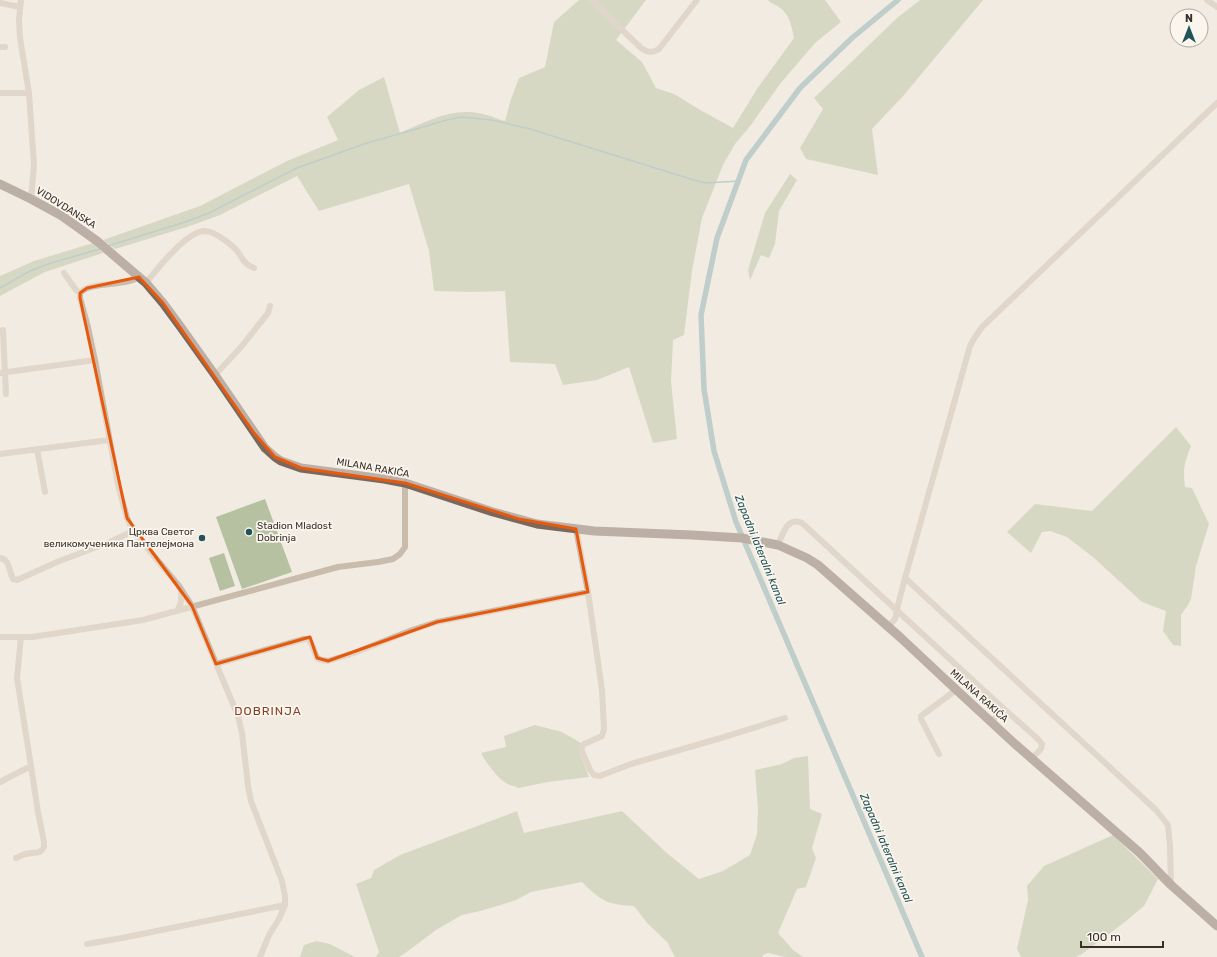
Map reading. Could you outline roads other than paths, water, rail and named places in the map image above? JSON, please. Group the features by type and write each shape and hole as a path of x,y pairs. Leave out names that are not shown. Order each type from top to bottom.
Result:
{"main road":[{"name":"VIDOVDANSKA","path":"0,184 62,216 112,253"},
{"name":"MILANA RAKIĆA","path":"112,253 142,280 163,303 265,448 281,461 301,468 405,483 537,524 594,531 728,537 760,541 778,545 807,558 818,565 888,627 991,722 1140,853 1171,885 1217,926"}],"street":[{"path":"21,0 19,20 20,38 29,93 34,165 31,199"},
{"path":"591,0 641,48 649,52 655,52 660,49 697,0"},
{"path":"1208,0 1217,7"},
{"path":"0,4 20,7"},
{"path":"0,93 29,93"},
{"path":"888,627 895,619 905,578 970,346 975,337 982,327 1217,103"},
{"path":"80,293 86,288 142,280 178,247 196,234 205,231 213,234 236,248 245,264 254,268"},
{"path":"64,273 76,290 80,293 95,360 118,485 127,518 133,530 192,606 238,716 242,733 251,801 284,888 285,905 268,935 260,957"},
{"path":"215,375 241,347 268,313 270,306"},
{"path":"0,331 2,330 3,372 6,394"},
{"path":"3,372 95,360"},
{"path":"0,454 109,440"},
{"path":"37,449 45,492"},
{"path":"0,637 32,637 144,620 338,567 393,559 400,554 405,547 405,483"},
{"path":"778,545 785,528 789,523 793,521 802,522 1042,744 1041,749 1032,758"},
{"path":"576,529 588,592 602,690 604,729 602,736 584,744 582,749 590,770 594,775 600,776 631,764 784,718"},
{"path":"0,558 7,561 13,579 17,580 57,562 110,542 133,530"},
{"path":"905,578 1156,810 1168,824 1171,885"},
{"path":"177,610 180,606 182,596 181,590"},
{"path":"216,664 304,639 308,639 311,642 317,658 328,661 438,622 588,592"},
{"path":"16,858 25,854 40,852 44,847 17,678 20,637"},
{"path":"939,754 921,719 921,716 956,690"},
{"path":"991,722 1004,709"},
{"path":"0,782 32,766"},
{"path":"87,944 285,905"}],"waterway":[{"name":"Zapadni lateralni kanal","path":"898,0 852,38 800,88 746,160 717,238 701,315 704,389 714,451 736,522 922,957"},
{"path":"108,246 209,213 297,168 364,144 461,117 492,120 530,129 706,183 739,181"},
{"path":"0,288 30,271 51,263 100,249"}],"place":[{"name":"Stadion Mladost Dobrinja","path":"249,532"},
{"name":"Црква Светог великомученика Пантелејмона","path":"202,538"}],"district":[{"name":"DOBRINJA","path":"268,711"}]}
